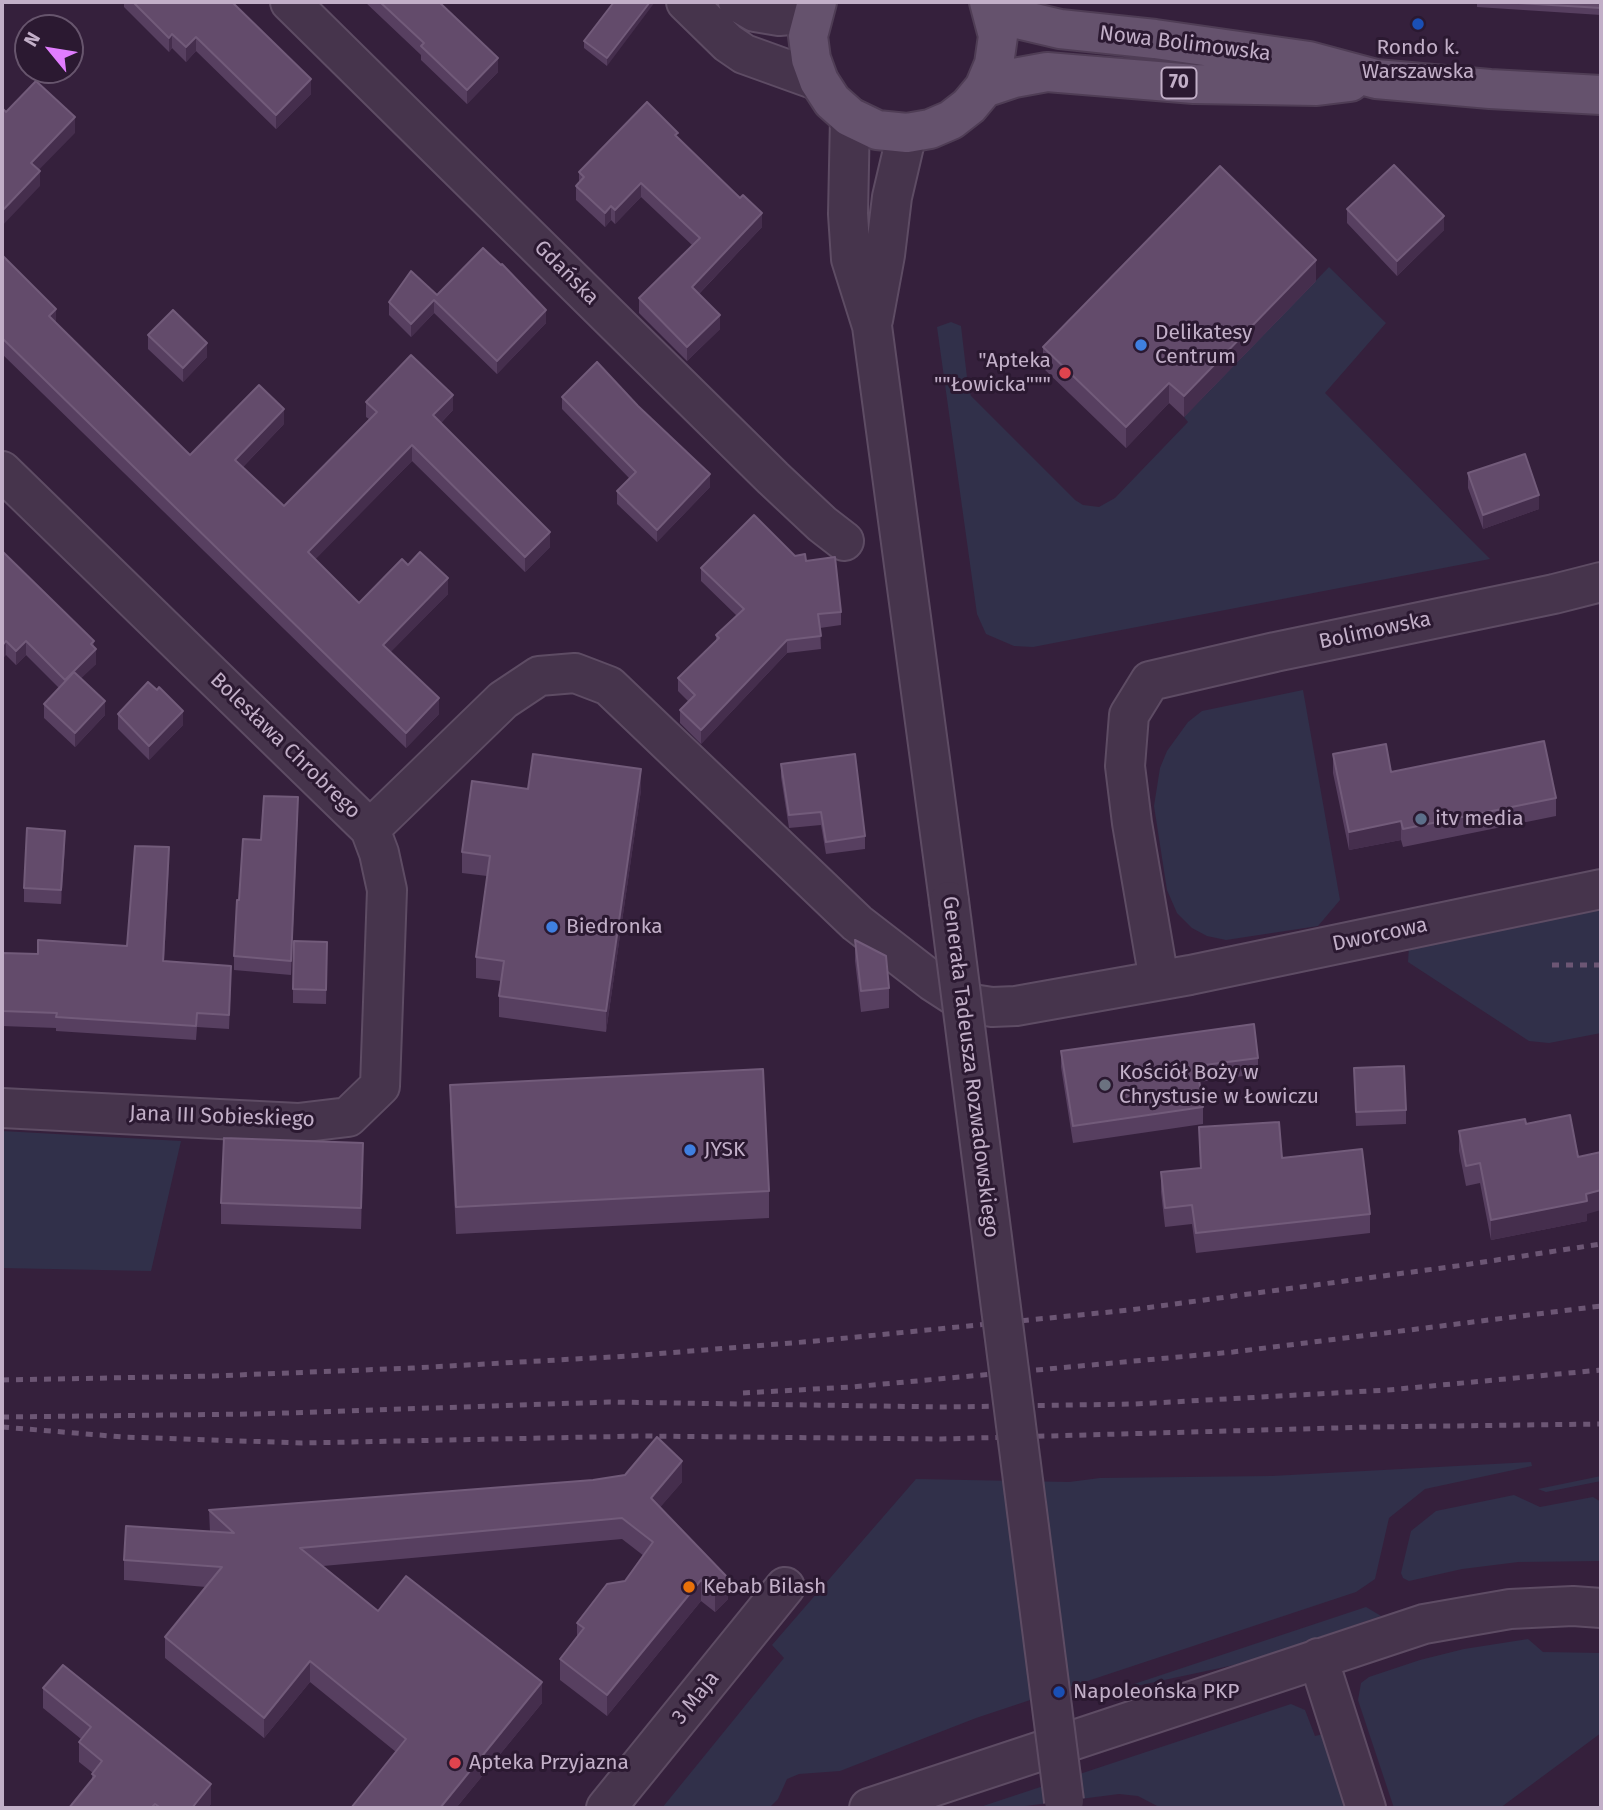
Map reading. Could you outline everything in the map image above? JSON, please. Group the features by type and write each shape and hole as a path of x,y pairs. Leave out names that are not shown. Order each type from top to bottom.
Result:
{"main road":[{"name":"70","path":"814,8 808,36 811,60 819,81 832,101 850,117 877,130 907,133 930,130 951,120 969,106 984,88 994,64 998,36 991,6"},
{"name":"Nowa Bolimowska","path":"991,6 1009,17 1060,29 1156,39 1309,61 1377,79 1601,95"},
{"name":"Nowa Bolimowska","path":"984,88 1014,78 1047,72 1194,84 1260,86 1317,86 1377,79"}],"street":[{"name":"Gdańska","path":"290,2 773,478 844,541"},
{"path":"686,2 728,43 744,54 819,81"},
{"path":"738,2 755,12 779,16 814,8"},
{"name":"Generała Tadeusza Rozwadowskiego","path":"850,117 848,214 851,259 872,326 1065,1805"},
{"name":"Generała Tadeusza Rozwadowskiego","path":"872,326 885,256 892,197 907,133"},
{"name":"Bolesława Chrobrego","path":"2,471 370,829 503,701 539,676 575,673 609,687 857,923 932,981 967,1003"},
{"name":"Bolimowska","path":"1159,980 1125,766 1129,715 1150,681 1601,582"},
{"name":"Jana III Sobieskiego","path":"2,1108 298,1123 348,1117 380,1086 387,890 379,853 370,829"},
{"name":"Dworcowa","path":"967,1003 992,1007 1016,1006 1159,980 1601,889"},
{"name":"3 Maja","path":"606,1808 785,1587"},
{"path":"869,1808 1399,1632 1469,1615 1541,1607 1601,1608"},
{"path":"1318,1658 1366,1808"}],"shaded area":[{"path":"1329,267 1386,323 1325,393 1490,559 1033,647 1014,646 986,634 977,614 937,327 951,322 961,326 971,396 1075,500 1083,505 1099,507 1115,498 1188,422 1184,417"},
{"path":"1303,690 1340,900 1318,926 1226,940 1207,936 1192,928 1177,913 1167,890 1154,806 1160,768 1167,751 1188,722 1202,711"},
{"path":"1601,906 1601,1033 1549,1043 1529,1041 1408,962 1409,947"},
{"path":"2,1131 181,1141 151,1271 2,1268"},
{"path":"1531,1462 1532,1466 1425,1489 1389,1518 1375,1579 1356,1592 976,1718 840,1771 799,1774 787,1779 778,1799 765,1808 662,1808 784,1658 772,1645 916,1479 1069,1482 1100,1478 1272,1476"},
{"path":"1601,1476 1601,1481 1546,1492 1538,1489"},
{"path":"1514,1495 1540,1507 1593,1497 1601,1502 1601,1561 1518,1562 1462,1569 1409,1581 1403,1578 1401,1573 1411,1531 1436,1511"},
{"path":"1366,1607 1381,1616 1248,1662 1113,1691"},
{"path":"1528,1639 1543,1652 1601,1653 1601,1733 1500,1808 1394,1808 1358,1700 1361,1683 1369,1677 1420,1660 1464,1649"},
{"path":"1291,1704 1305,1710 1315,1736 1328,1733 1353,1808 1161,1808 1138,1796 1119,1794 1010,1808 977,1808"}],"building":[{"path":"133,2 232,2 311,79 276,115 196,37 186,47 172,34 169,38"},
{"path":"380,2 439,2 498,58 467,90 421,46 424,43"},
{"path":"614,2 650,2 607,58 584,41"},
{"path":"1502,2 1601,2 1601,8"},
{"path":"33,84 39,84 75,117 31,163 40,171 2,211 2,108 6,112"},
{"path":"647,102 678,133 675,135 740,198 743,195 762,213 692,287 720,315 687,347 639,298 700,238 641,183 615,210 611,206 605,213 576,186 584,177 579,172"},
{"path":"1394,165 1444,216 1397,261 1347,209"},
{"path":"1220,166 1316,260 1184,396 1169,383 1126,427 1043,347"},
{"path":"483,248 546,310 497,361 434,300 411,324 389,302 411,271 437,295"},
{"path":"2,255 56,309 49,316 190,455 259,385 284,409 235,460 284,506 377,412 366,402 411,355 453,395 433,415 550,532 525,557 412,445 308,552 359,603 402,559 408,565 420,552 448,578 383,645 439,698 406,733 2,338"},
{"path":"173,310 207,343 183,368 148,335"},
{"path":"597,362 638,406 710,474 657,530 617,491 636,472 562,397"},
{"path":"1525,454 1539,495 1483,515 1468,473"},
{"path":"754,515 795,556 805,554 806,561 835,557 841,612 818,614 821,636 787,640 701,730 680,710 695,695 678,678 719,638 716,635 744,609 701,568"},
{"path":"2,551 94,641 91,644 96,649 65,680 26,641 16,651 6,641 2,646"},
{"path":"74,672 105,701 75,733 44,704"},
{"path":"148,682 157,690 159,687 183,711 149,746 118,714"},
{"path":"1544,741 1556,798 1403,829 1401,821 1349,832 1333,754 1386,744 1391,772"},
{"name":"Biedronka","path":"533,754 641,769 606,1011 499,996 504,961 476,957 490,856 462,852 472,781 528,789"},
{"path":"855,754 865,836 826,842 821,812 789,815 781,764"},
{"path":"264,796 298,797 291,961 234,956 243,839 261,840"},
{"path":"27,828 65,831 61,890 24,888"},
{"path":"135,846 169,847 163,961 231,966 229,1015 197,1013 196,1026 56,1017 57,1013 2,1011 2,953 38,954 38,940 127,946"},
{"path":"855,940 886,956 889,988 861,991"},
{"path":"294,941 327,942 326,990 293,989"},
{"path":"1254,1024 1258,1058 1197,1066 1203,1107 1073,1126 1061,1051"},
{"path":"1404,1066 1406,1110 1356,1112 1354,1068"},
{"path":"763,1069 769,1191 456,1207 450,1085"},
{"path":"1570,1115 1578,1157 1601,1152 1601,1190 1586,1194 1587,1201 1491,1220 1480,1163 1466,1166 1459,1131 1525,1119 1526,1124"},
{"path":"1279,1122 1282,1158 1362,1149 1370,1214 1196,1233 1192,1205 1165,1208 1161,1172 1201,1168 1199,1127"},
{"path":"224,1138 363,1143 361,1208 221,1203"},
{"path":"657,1437 682,1461 651,1498 728,1578 715,1592 701,1580 607,1695 560,1659 584,1628 577,1623 607,1584 625,1581 653,1542 622,1518 300,1548 378,1611 406,1576 542,1682 440,1808 351,1808 406,1739 310,1661 264,1718 165,1637 222,1567 124,1560 126,1526 234,1533 209,1510 593,1480 625,1475"},
{"path":"63,1665 211,1784 192,1808 161,1808 155,1804 151,1808 69,1808 95,1776 92,1774 102,1761 79,1742 91,1727 43,1688"}],"railway":[{"path":"1552,965 1601,965"},
{"path":"2,1380 212,1376 413,1368 629,1356 816,1341 1130,1310 1601,1244"},
{"path":"743,1393 851,1387 1233,1352 1601,1306"},
{"path":"2,1417 256,1414 609,1402 945,1407 1135,1404 1388,1390 1601,1370"},
{"path":"2,1427 123,1437 302,1443 642,1436 941,1439 1371,1427 1601,1424"}],"place":[{"name":"Rondo k. Warszawska","path":"1418,24"},
{"name":"Delikatesy Centrum","path":"1141,345"},
{"name":"\"Apteka \"\"Łowicka\"\"\"","path":"1065,373"},
{"name":"itv media","path":"1421,819"},
{"name":"Biedronka","path":"552,927"},
{"name":"Kościół Boży w Chrystusie w Łowiczu","path":"1105,1085"},
{"name":"JYSK","path":"690,1150"},
{"name":"Kebab Bilash","path":"689,1587"},
{"name":"Napoleońska PKP","path":"1059,1692"},
{"name":"Apteka Przyjazna","path":"455,1763"}]}
